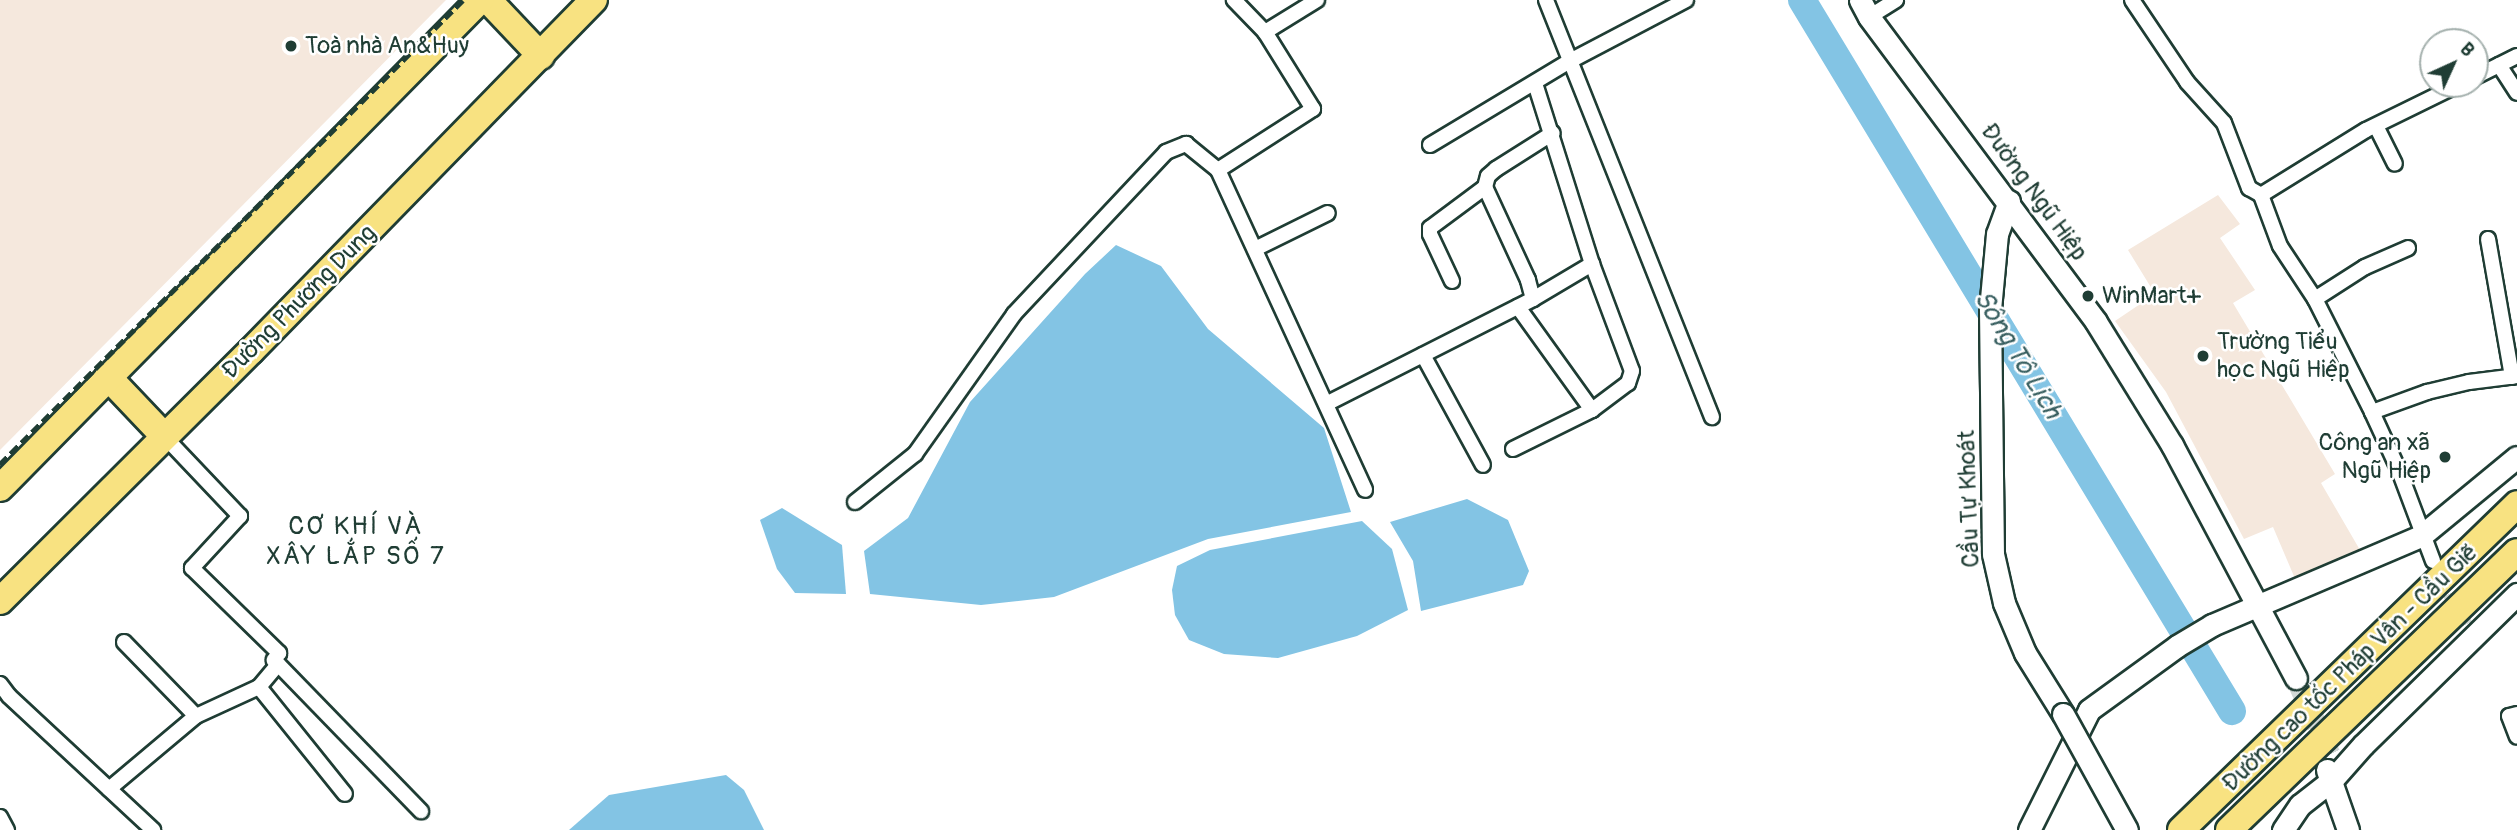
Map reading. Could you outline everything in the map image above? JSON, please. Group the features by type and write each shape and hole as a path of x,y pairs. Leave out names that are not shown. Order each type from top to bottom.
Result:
{"highway":[{"path":"0,488 480,0"},
{"path":"488,0 541,56"},
{"name":"Đường Phương Dung","path":"0,601 163,435 261,341 594,0"},
{"path":"108,377 163,435"},
{"name":"Đường cao tốc Pháp Vân - Cầu Giẽ","path":"2181,830 2517,504"},
{"name":"Đường cao tốc Pháp Vân - Cầu Giẽ","path":"2229,830 2517,552"}],"street":[{"path":"1218,170 1313,109 1265,32 1234,0"},
{"path":"1265,32 1317,0"},
{"path":"1546,0 1712,417"},
{"path":"1865,8 1896,0"},
{"path":"2132,0 2187,82 2224,123 2249,188 2260,195 2280,246 2315,299 2372,412 2400,473 2421,536 2433,561"},
{"path":"1430,145 1570,61 1677,2"},
{"name":"Đường Ngũ Hiệp","path":"1865,8 2096,322 2172,445 2239,567 2293,681"},
{"path":"2489,70 2517,57"},
{"path":"2499,65 2517,93"},
{"path":"1513,449 1592,410 1628,383 1632,371 1592,264 1553,133 1535,83"},
{"path":"2260,195 2376,126 2432,98"},
{"path":"2376,126 2395,164"},
{"path":"1452,281 1430,234 1430,228 1485,187 1488,176 1496,169 1553,133"},
{"path":"855,502 915,454 1014,314 1166,152 1186,144 1218,170 1328,403 1365,490"},
{"path":"1485,187 1528,280 1533,299"},
{"name":"Cầu Tự Khoát","path":"2009,201 1997,234 1990,301 1993,554 2004,603 2025,653 2063,714 2127,830"},
{"path":"1255,249 1328,213"},
{"path":"2372,412 2427,392 2469,382 2515,377 2488,239"},
{"path":"2315,299 2365,267 2408,248"},
{"path":"1328,403 1518,307 1592,264"},
{"path":"1518,307 1592,410"},
{"path":"1423,355 1483,465"},
{"path":"163,435 240,516 192,568 279,653 274,660 421,811"},
{"path":"2029,830 2090,710 2177,646 2212,625 2421,536 2517,457"},
{"path":"2283,830 2300,805 2331,772 2363,744 2470,635 2517,594"},
{"path":"124,642 196,716"},
{"path":"109,789 196,716 259,688 278,664"},
{"path":"0,684 9,696 153,830"},
{"path":"259,688 345,794"},
{"path":"2517,714 2509,716 2517,737"},
{"path":"2331,772 2348,830"},
{"path":"0,817 8,830"}],"shaded area":[{"path":"0,0 446,0 0,450"},
{"name":"Trường Tiểu học Ngũ Hiệp","path":"2218,195 2240,224 2220,238 2255,290 2233,303 2335,474 2321,483 2360,550 2296,581 2273,527 2244,539 2166,392 2115,321 2155,294 2128,250"}],"water":[{"path":"1116,245 1161,266 1208,329 1324,428 1351,512 1208,539 1054,597 981,605 870,594 864,551 908,518 970,402 1085,274"},
{"path":"1467,499 1508,520 1529,571 1523,585 1421,611 1413,561 1390,522"},
{"path":"782,508 842,545 846,594 795,593 777,569 760,520"},
{"path":"1362,521 1392,549 1408,610 1357,636 1278,658 1224,654 1189,640 1175,615 1172,590 1177,566 1210,550"},
{"path":"726,775 744,790 764,830 569,830 609,795"}],"waterway":[{"name":"Sông Tô Lịch","path":"1802,0 2232,711"}],"tunnel":[{"path":"2440,575 2469,631"},
{"path":"2296,678 2335,765"}],"railway":[{"path":"0,464 463,0"}],"place":[{"name":"Toà nhà An&Huy","path":"291,46"},
{"name":"WinMart+","path":"2088,296"},
{"name":"Trường Tiểu học Ngũ Hiệp","path":"2203,356"},
{"name":"Công an xã Ngũ Hiệp","path":"2445,457"}],"district":[{"name":"CƠ KHÍ VÀ XÂY LẮP SỐ 7","path":"356,542"}]}
